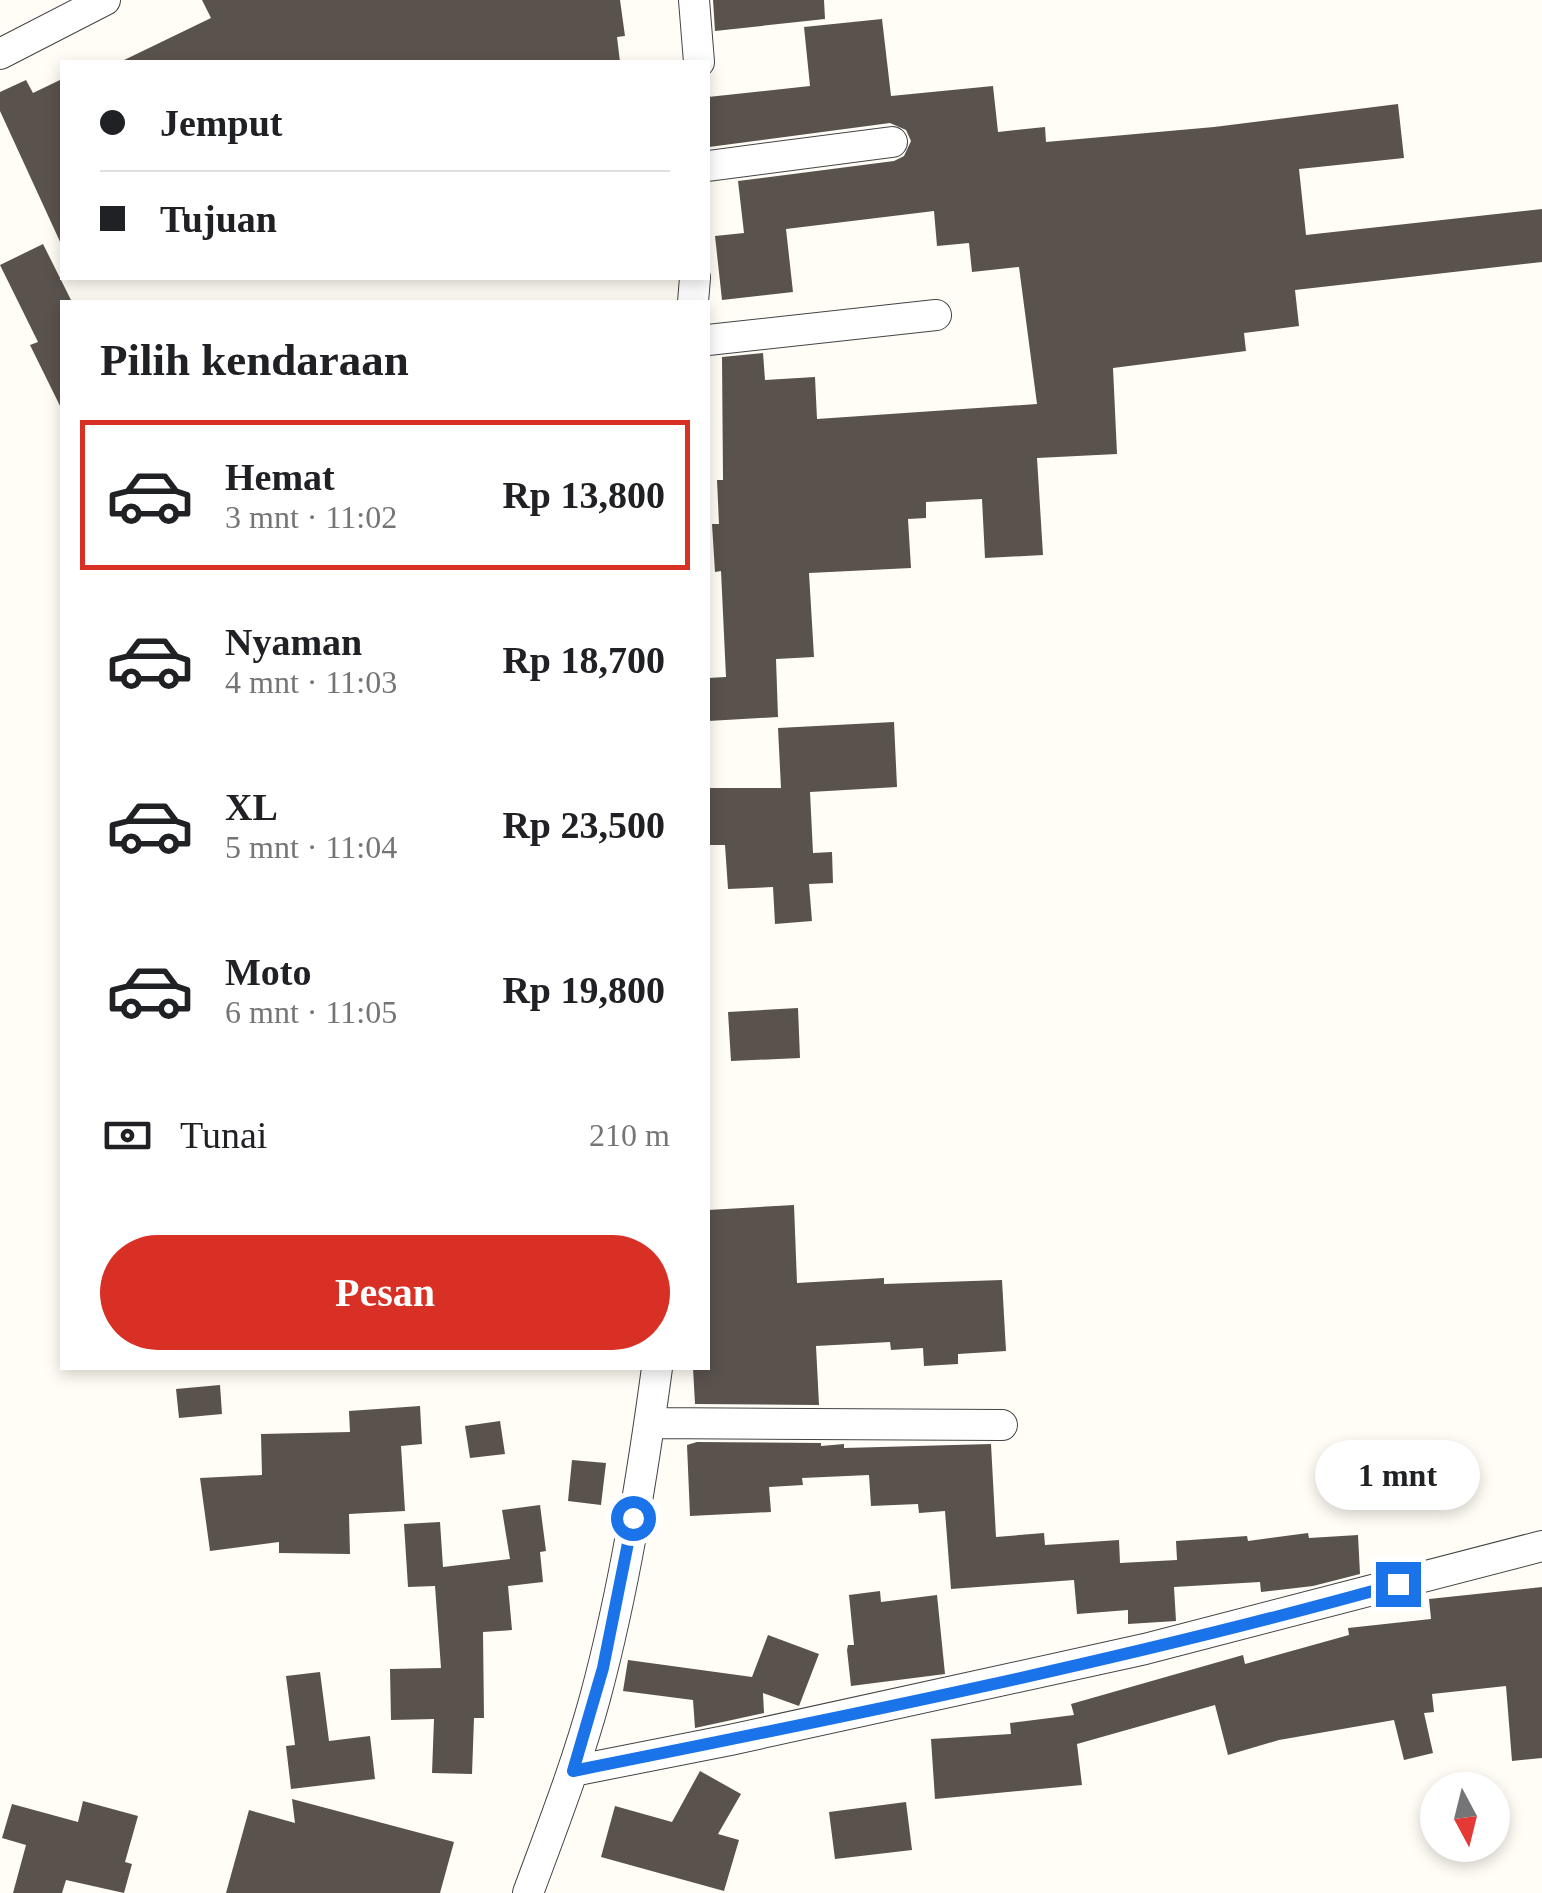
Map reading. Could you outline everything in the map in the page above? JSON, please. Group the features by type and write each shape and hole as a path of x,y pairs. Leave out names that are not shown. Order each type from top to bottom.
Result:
{"street":[{"path":"0,54 105,0"},
{"path":"694,0 699,60"},
{"path":"710,166 892,142"},
{"path":"710,340 936,315"},
{"path":"528,1893 573,1771 603,1668 657,1370"},
{"path":"650,1423 1002,1425"},
{"path":"573,1771 1145,1649 1542,1546"}],"building":[{"path":"202,0 620,0 625,36 617,37 620,60 124,60 211,18"},
{"path":"713,0 824,0 825,19 715,31"},
{"path":"882,19 891,96 993,86 998,132 1045,127 1046,142 1214,127 1398,104 1404,158 1299,169 1306,235 1542,209 1542,262 1295,290 1299,326 1244,333 1246,351 1113,368 1117,454 1037,458 1043,555 985,558 982,499 926,502 926,518 908,519 911,568 809,573 814,657 776,659 778,717 710,721 710,678 726,677 721,571 715,572 712,524 719,524 717,480 723,480 722,357 763,353 765,380 815,377 817,419 1037,404 1019,267 972,272 969,243 937,246 934,211 786,229 793,292 722,300 715,236 744,233 738,181 894,161 904,156 911,141 906,130 890,123 710,147 710,97 810,86 804,27"},
{"path":"26,80 33,93 60,80 60,242 0,111 0,92"},
{"path":"43,244 71,300 60,300 60,406 30,345 38,342 0,265"},
{"path":"894,722 897,787 810,792 813,853 832,852 833,883 809,884 812,921 775,924 773,887 728,889 725,845 710,845 710,788 781,788 778,728"},
{"path":"798,1008 800,1058 731,1061 728,1012"},
{"path":"794,1205 797,1283 884,1278 884,1284 1002,1280 1006,1351 958,1354 958,1364 924,1366 923,1348 891,1350 890,1342 816,1346 819,1405 695,1404 693,1370 710,1370 710,1210"},
{"path":"220,1385 222,1414 179,1418 176,1389"},
{"path":"420,1406 422,1444 401,1446 405,1511 349,1514 350,1554 279,1553 279,1542 210,1551 200,1478 262,1475 261,1434 350,1432 349,1411"},
{"path":"500,1421 505,1454 470,1458 465,1426"},
{"path":"821,1443 844,1444 844,1448 991,1444 996,1537 1044,1533 1045,1545 1119,1540 1120,1563 1177,1560 1176,1541 1247,1536 1248,1541 1308,1533 1309,1538 1358,1535 1360,1574 1313,1586 1261,1592 1260,1582 1174,1587 1176,1621 1128,1624 1128,1610 1077,1614 1074,1580 951,1589 945,1511 919,1513 918,1504 871,1506 869,1475 802,1478 803,1485 769,1487 771,1512 690,1516 687,1445"},
{"path":"572,1460 606,1463 601,1505 568,1501"},
{"path":"540,1505 546,1551 540,1552 543,1582 508,1586 512,1630 483,1632 484,1718 474,1718 472,1774 432,1773 434,1719 391,1720 390,1669 441,1668 435,1586 408,1587 404,1524 440,1522 443,1567 510,1559 502,1510"},
{"path":"1542,1587 1542,1758 1512,1761 1506,1686 1432,1694 1434,1712 1424,1713 1433,1753 1404,1760 1394,1720 1279,1740 1228,1755 1215,1705 1077,1744 1082,1785 935,1799 931,1739 1011,1734 1010,1723 1074,1715 1071,1704 1243,1655 1245,1664 1349,1635 1348,1628 1431,1619 1429,1599"},
{"path":"880,1591 881,1602 937,1595 945,1674 851,1686 847,1650 848,1645 854,1645 849,1595"},
{"path":"768,1635 819,1654 799,1706 763,1693 764,1713 695,1728 693,1700 623,1691 628,1660 752,1677"},
{"path":"320,1672 329,1741 370,1736 375,1779 291,1789 286,1746 295,1745 286,1676"},
{"path":"700,1771 741,1794 718,1834 739,1840 724,1891 601,1857 615,1806 672,1822"},
{"path":"292,1799 454,1842 440,1893 226,1893 249,1810 295,1823"},
{"path":"83,1801 138,1816 125,1862 132,1864 124,1893 66,1880 62,1893 13,1893 26,1845 2,1838 12,1804 78,1822"},
{"path":"906,1802 912,1850 835,1859 829,1812"}],"route":[{"path":"633,1518 603,1668 573,1771 1145,1649 1398,1584"}]}
